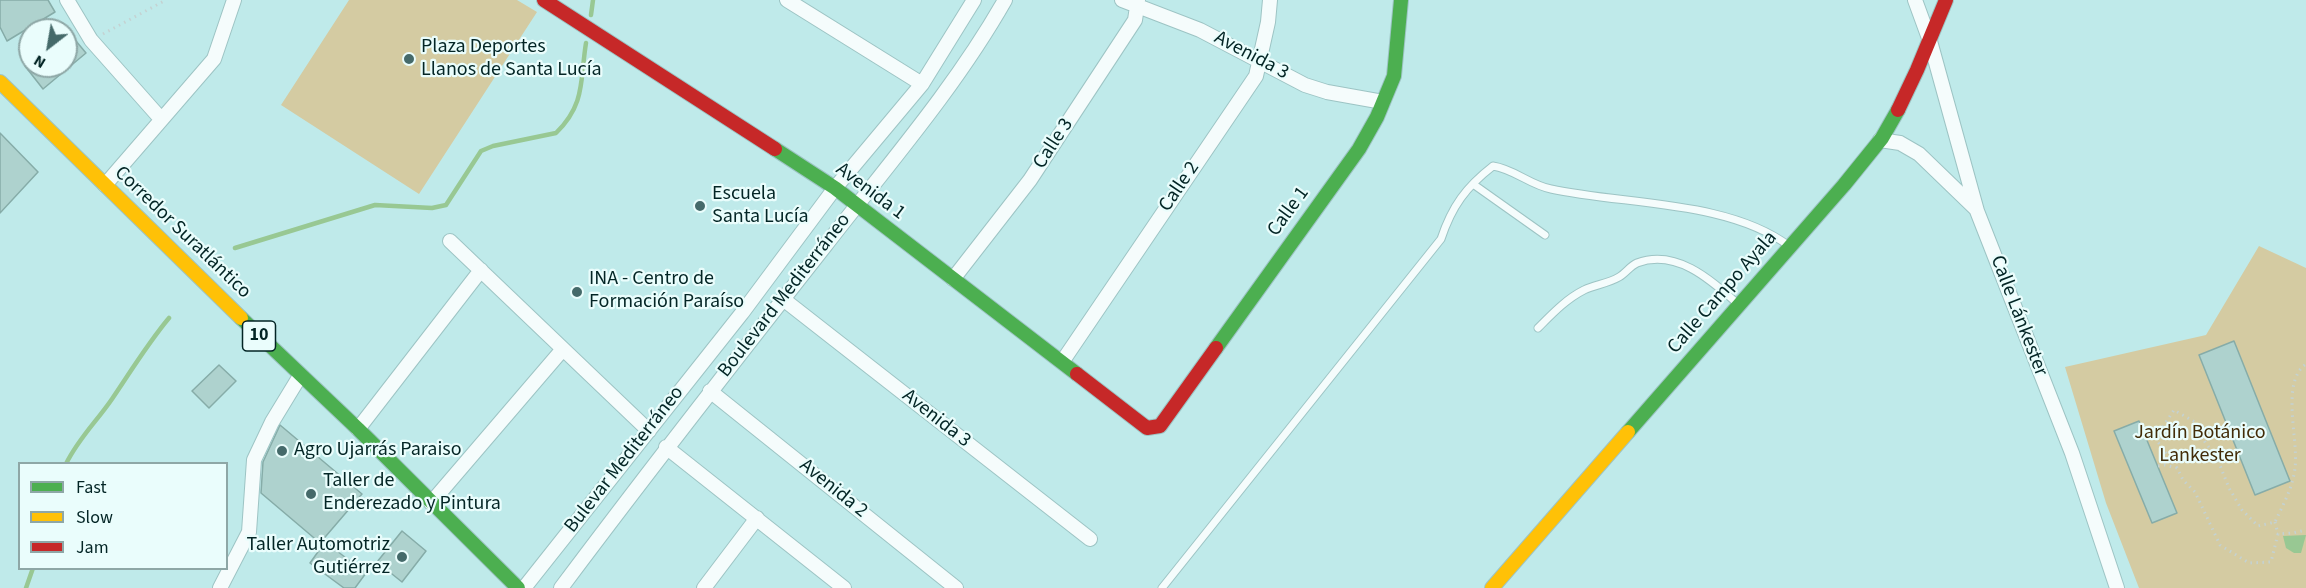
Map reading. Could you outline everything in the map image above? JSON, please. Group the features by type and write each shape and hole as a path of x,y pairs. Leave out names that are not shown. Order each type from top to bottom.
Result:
{"street":[{"path":"68,0 91,40 161,119"},
{"path":"105,185 214,59 234,0"},
{"name":"Avenida 1","path":"544,0 835,188 1147,428 1160,426"},
{"path":"787,0 922,84"},
{"name":"Boulevard Mediterráneo","path":"835,188 922,84 974,0"},
{"name":"Boulevard Mediterráneo","path":"561,588 666,447 923,121 966,62 1005,0"},
{"name":"Avenida 3","path":"1122,0 1138,2 1200,30 1305,85 1327,92 1383,102"},
{"name":"Calle 2","path":"1062,362 1256,75 1268,22 1270,0"},
{"name":"Calle 1","path":"1160,426 1359,148 1394,76 1401,0"},
{"path":"1915,0 1930,41"},
{"name":"Calle Campo Ayala","path":"1492,588 1880,140 1901,103 1946,0"},
{"name":"Calle 3","path":"953,279 1030,180 1135,20 1138,2"},
{"name":"Calle Lánkester","path":"1930,41 1977,211 2072,453 2117,588"},
{"name":"Corredor Suratlántico","path":"0,82 300,376 358,429 518,588"},
{"path":"1880,140 1900,143 1919,154 1977,211"},
{"name":"Bulevar Mediterráneo","path":"524,588 742,313 835,188"},
{"path":"450,241 648,430"},
{"path":"358,429 481,270"},
{"name":"Avenida 3","path":"783,299 1090,539"},
{"path":"431,503 563,348"},
{"path":"220,588 249,532 254,460 272,422 300,376"},
{"name":"Avenida 2","path":"711,391 956,588"},
{"path":"666,447 844,588"},
{"path":"704,588 757,518"}],"lane":[{"path":"1162,588 1441,239 1449,214 1473,184 1493,166 1505,167 1546,188 1578,195 1700,211 1749,225 1775,236 1790,246"},
{"path":"1473,184 1545,235"},
{"path":"1538,328 1565,301 1619,277 1635,264 1656,258 1682,263 1712,281 1739,305"}],"path":[{"path":"91,40 166,0"},
{"path":"2275,522 2258,526 2242,510 2229,488 2217,458 2205,442 2195,422 2174,410 2162,428 2158,442 2183,480 2195,492 2220,545 2249,562 2271,562 2278,534 2275,522 2287,496 2295,469 2291,395 2298,369 2306,364"},
{"path":"2158,466 2177,468"},
{"path":"2278,534 2306,530"}],"green space":[{"name":"Plaza Deportes Llanos de Santa Lucía","path":"349,0 517,0 537,12 419,194 281,105"},
{"name":"Jardín Botánico Lankester","path":"2259,246 2306,268 2306,588 2139,588 2106,503 2065,367 2206,335"}],"shaded area":[{"path":"2306,535 2301,553 2294,553 2286,548 2283,536"}],"building":[{"path":"0,0 48,0 55,12 45,18 18,18 18,34 7,41 0,27"},
{"path":"78,43 86,53 78,60"},
{"path":"34,78 56,78 43,89"},
{"path":"0,133 38,172 0,213"},
{"path":"2234,341 2290,481 2255,495 2199,355"},
{"path":"219,365 236,381 209,408 192,391"},
{"path":"2139,421 2177,513 2152,523 2114,431"},
{"name":"Taller de Enderezado y Pintura","path":"280,425 362,494 320,543 261,493 263,462"},
{"name":"Taller Automotriz Gutiérrez","path":"402,531 426,551 402,582 377,562"},
{"path":"325,542 366,573 355,588 344,588 310,563"}],"waterway":[{"path":"591,15 593,0"},
{"path":"235,248 375,205 432,208 446,205 481,151 493,146 556,133 566,122 580,91 586,43"},
{"path":"67,462 169,318"},
{"path":"26,588 32,570"}],"traffic: fast":[{"path":"1216,348 1359,149 1377,117 1394,76 1401,0"},
{"path":"1628,432 1844,185 1882,138 1898,110"},
{"path":"775,149 835,188 1077,374"},
{"path":"241,318 358,429 518,588"}],"traffic: slow":[{"path":"0,82 241,318"},
{"path":"1492,588 1628,432"}],"traffic: jam":[{"path":"544,0 775,149"},
{"path":"1898,110 1946,0"},
{"path":"1077,374 1147,428 1160,426 1216,348"}],"place":[{"name":"Plaza Deportes Llanos de Santa Lucía","path":"409,59"},
{"name":"Escuela Santa Lucía","path":"700,206"},
{"name":"INA - Centro de Formación Paraíso","path":"577,292"},
{"name":"Agro Ujarrás Paraiso","path":"282,451"},
{"name":"Taller de Enderezado y Pintura","path":"311,494"},
{"name":"Taller Automotriz Gutiérrez","path":"402,557"}]}
